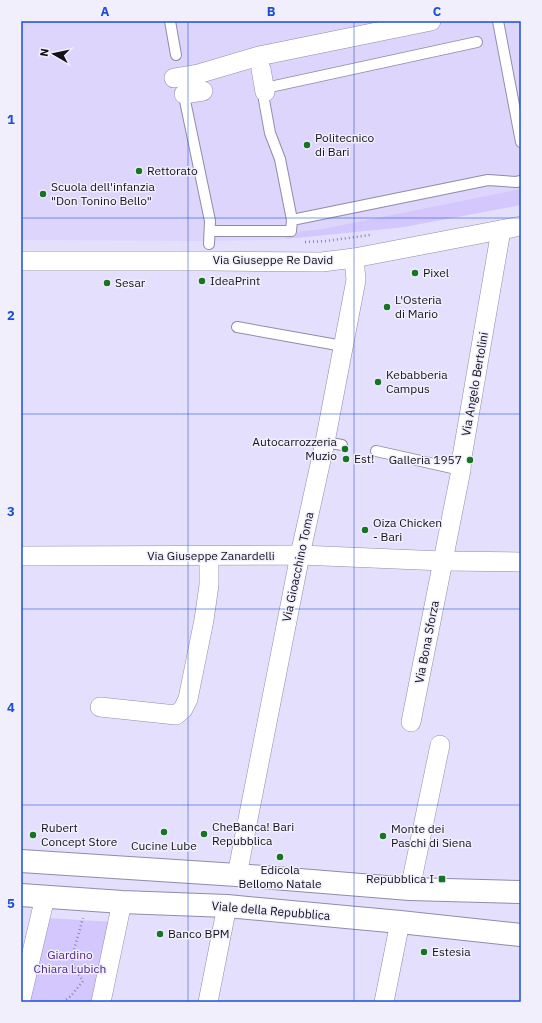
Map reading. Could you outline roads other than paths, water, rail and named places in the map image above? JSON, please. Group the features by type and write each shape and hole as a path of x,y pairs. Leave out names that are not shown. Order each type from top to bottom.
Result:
{"main road":[{"path":"21,861 237,875 410,889 521,892"},
{"name":"Viale della Repubblica","path":"21,895 122,902 227,906 400,922 521,936"}],"street":[{"path":"181,90 198,74 258,56 431,21"},
{"path":"261,69 265,92"},
{"path":"181,90 204,95"},
{"name":"Via Giuseppe Re David","path":"21,261 322,262 354,258 521,226"},
{"name":"Via Angelo Bertolini","path":"443,561 461,470 501,230"},
{"name":"Via Gioacchino Toma","path":"237,875 300,555 333,443 343,346 356,280 354,258"},
{"name":"Via Giuseppe Zanardelli","path":"21,556 300,555 443,561 521,562"},
{"path":"100,707 176,715 183,709 188,699 204,620 209,585 209,556"},
{"name":"Via Bona Sforza","path":"410,722 443,561"},
{"path":"410,889 440,745"},
{"path":"21,999 45,897"},
{"path":"101,1002 122,902"},
{"path":"208,1002 227,906"},
{"path":"384,1002 400,922"}],"lane":[{"path":"170,21 176,55"},
{"path":"498,21 521,142"},
{"path":"210,231 291,231 292,220 280,159 270,133 264,100 265,92 270,87 477,42"},
{"path":"181,90 210,221 209,244"},
{"path":"292,220 488,180 521,181"},
{"path":"237,327 343,346"},
{"path":"376,451 461,470"}],"place":[{"name":"Politecnico di Bari","path":"307,145"},
{"name":"Rettorato","path":"139,171"},
{"name":"Scuola dell'infanzia \"Don Tonino Bello\"","path":"43,194"},
{"name":"Pixel","path":"415,273"},
{"name":"IdeaPrint","path":"202,281"},
{"name":"Sesar","path":"107,283"},
{"name":"L'Osteria di Mario","path":"387,307"},
{"name":"Kebabberia Campus","path":"378,382"},
{"name":"Autocarrozzeria Muzio","path":"345,449"},
{"name":"Est!","path":"346,459"},
{"name":"Galleria 1957","path":"470,460"},
{"name":"Oiza Chicken - Bari","path":"365,530"},
{"name":"Cucine Lube","path":"164,832"},
{"name":"CheBanca! Bari Repubblica","path":"204,834"},
{"name":"Rubert Concept Store","path":"33,835"},
{"name":"Monte dei Paschi di Siena","path":"383,836"},
{"name":"Edicola Bellomo Natale","path":"280,857"},
{"name":"Repubblica I","path":"442,879"},
{"name":"Banco BPM","path":"160,934"},
{"name":"Estesia","path":"424,952"}],"park label":[{"name":"Giardino Chiara Lubich","path":"70,962"}]}
